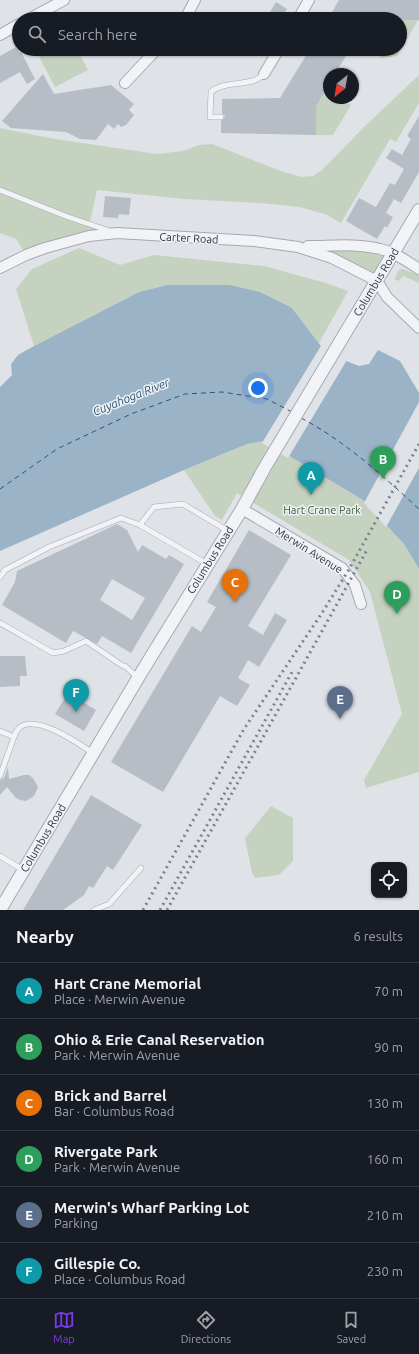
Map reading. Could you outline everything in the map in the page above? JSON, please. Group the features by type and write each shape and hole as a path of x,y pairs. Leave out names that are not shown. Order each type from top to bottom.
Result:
{"street":[{"path":"188,12 194,0"},
{"path":"41,12 61,1"},
{"path":"302,12 308,1"},
{"path":"0,35 12,28"},
{"path":"125,83 150,56"},
{"path":"264,74 275,56"},
{"name":"Columbus Road","path":"0,910 92,754 242,509 265,467 419,210"},
{"name":"Carter Road","path":"0,268 26,255 45,248 88,236 117,233 254,241 298,247 332,258 377,281"},
{"path":"298,247 372,247 393,254 419,269"},
{"path":"377,281 388,297 419,328"},
{"name":"Merwin Avenue","path":"242,509 342,568 355,585 361,604"}],"lane":[{"path":"222,117 210,117 211,92 221,86 253,81 260,78 264,74"},
{"path":"0,190 68,217 117,233"},
{"path":"140,525 154,507 183,504 228,531"},
{"path":"0,577 5,570 49,547 121,518 140,525 207,564"},
{"path":"0,623 53,653 64,652 86,641 125,666 138,678"},
{"path":"0,776 14,736 19,728 25,725 34,724 59,733 81,745 92,754"},
{"path":"0,730 14,736"},
{"path":"0,856 24,870"},
{"path":"94,910 109,904 142,868"}],"green space":[{"path":"407,20 418,20 407,39"},
{"path":"39,56 81,56 88,70 55,87"},
{"path":"380,56 397,56 379,58"},
{"path":"419,75 419,103 396,142 390,139 341,223 325,214 299,207 261,203 183,199 97,190 90,222 119,230 66,243 23,250 16,239 0,233 0,128 55,139 157,154 183,151 199,145 212,144 281,171 301,177 313,176 322,170 365,126"},
{"path":"323,96 323,104 351,105 333,135 316,135 316,107"},
{"path":"302,247 355,248 393,253 377,281"},
{"path":"79,248 120,265 154,255 264,266 326,283 348,291 319,343 292,308 229,285 167,285 139,292 34,346 16,289 32,269"},
{"path":"403,269 419,275 419,283 403,276 399,281 394,279 399,270"},
{"name":"Hart Crane Park","path":"264,441 363,500 404,544 419,569 419,772 366,788 364,780 402,714 370,592 349,560 237,493 222,520 215,516 184,470 247,444"},
{"path":"271,806 293,818 293,861 279,875 255,878 252,873 245,838"}],"water":[{"name":"Cuyahoga River","path":"167,285 229,285 260,292 292,308 321,346 346,361 359,366 369,364 378,350 400,361 419,393 419,569 404,544 363,500 264,441 247,444 184,470 0,551 0,387 12,375 11,364 18,355 34,346 139,292"}],"pier":[{"path":"322,344 347,360 288,458 262,443"},
{"path":"419,402 419,468 386,527 364,503"}],"building":[{"path":"339,0 419,0 419,20 407,20 407,12 332,12"},
{"path":"276,2 287,9 285,12 270,12"},
{"path":"12,49 12,56 23,56 35,79 27,84 20,72 0,83 0,56"},
{"path":"306,56 346,56 339,68 323,68 323,95 316,107 316,135 221,133 221,121 225,117 222,113 222,99 280,98"},
{"path":"43,74 54,94 111,85 134,104 129,110 134,115 126,125 121,127 118,124 114,129 108,124 96,140 80,139 66,132 11,128 2,121"},
{"path":"419,116 419,172 401,203 394,199 386,213 393,217 387,228 385,226 377,239 346,221 359,198 376,207 390,183 395,185 404,169 386,158 392,149 402,155 411,139 407,136"},
{"path":"105,196 131,198 129,215 119,214 118,218 103,217"},
{"path":"117,524 127,530 138,552 142,545 166,559 169,555 184,564 131,653 102,636 97,644 73,631 66,643 2,605 15,582 17,571","holes":["112,579 145,598 132,620 100,600"]},
{"path":"249,530 291,555 248,626 263,635 275,613 287,620 259,667 248,660 238,678 250,685 237,706 220,696 163,792 111,762 192,626 201,632 216,607 207,602"},
{"path":"0,656 25,656 27,676 20,676 20,686 0,687"},
{"path":"68,693 96,710 84,731 55,714"},
{"path":"8,767 9,779 24,775 29,775 33,778 38,787 34,796 26,801 20,800 16,798 7,787 0,795 0,780 4,778"},
{"path":"91,795 142,825 113,870 107,866 93,888 89,886 84,895 63,910 23,910"}],"ferry route":[{"path":"0,489 57,449 131,414 185,394 222,392 267,399 292,412"},
{"path":"301,418 333,437 348,448 419,509"}],"railway":[{"path":"143,910 244,729 322,613 348,571 419,444"},
{"path":"167,910 367,550"},
{"path":"160,910 292,672"}],"place":[{"name":"Ohio & Erie Canal Reservation","path":"383,479"},
{"name":"Hart Crane Memorial","path":"311,495"},
{"name":"Brick and Barrel","path":"235,602"},
{"name":"Rivergate Park","path":"397,614"},
{"name":"Gillespie Co.","path":"76,712"},
{"name":"Merwin's Wharf Parking Lot","path":"340,719"}]}
